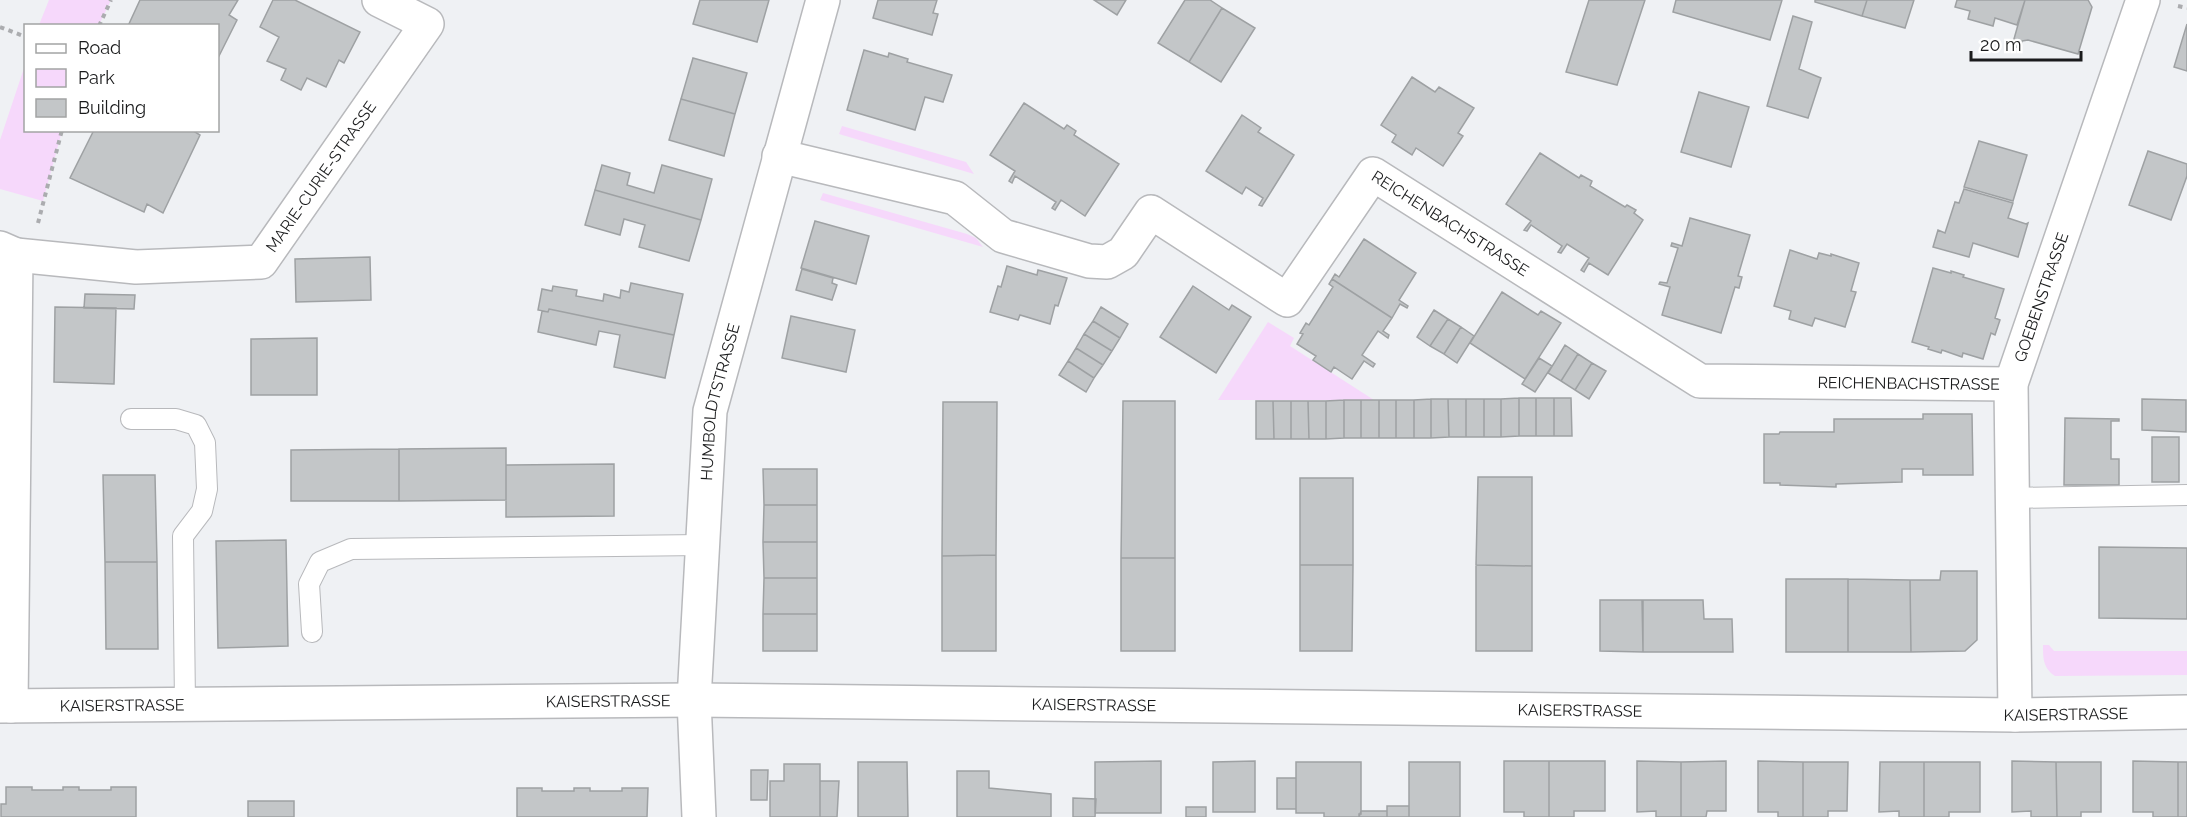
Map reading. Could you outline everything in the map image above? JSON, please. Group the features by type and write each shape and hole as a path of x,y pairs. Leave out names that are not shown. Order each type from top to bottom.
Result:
{"street":[{"name":"MARIE-CURIE-STRASSE","path":"16,253 136,267 261,262 427,24 379,0"},
{"name":"HUMBOLDTSTRASSE","path":"699,817 694,700 710,411 824,0"},
{"name":"GOEBENSTRASSE","path":"2015,715 2011,384 2143,0"},
{"name":"REICHENBACHSTRASSE","path":"779,156 955,198 1003,236 1089,261 1107,262 1123,253 1150,212 1287,300 1373,174 1700,381 2011,384"},
{"path":"6,706 16,253"},
{"name":"KAISERSTRASSE","path":"6,706 694,700 2015,715 2187,712"}],"lane":[{"path":"131,419 176,419 196,425 205,443 207,489 202,511 183,536 185,704"},
{"path":"2012,498 2187,495"},
{"path":"312,632 309,584 320,562 351,549 702,545"}],"path":[{"path":"100,24 111,0"},
{"path":"0,27 24,36"},
{"path":"16,253 61,132"}],"green space":[{"path":"49,0 111,0 99,24 39,24"},
{"path":"24,68 24,132 62,132 43,201 0,189 0,140"},
{"path":"842,126 966,162 974,174 839,134"},
{"path":"823,193 967,234 976,238 983,247 820,200"},
{"path":"1268,322 1294,338 1290,346 1374,400 1218,400"},
{"path":"2043,645 2049,645 2054,651 2187,651 2187,675 2055,676 2046,666"}],"building":[{"path":"140,0 238,0 229,15 237,20 219,56 219,24 129,24"},
{"path":"273,0 295,0 360,32 344,63 339,60 326,87 307,78 301,90 281,80 286,69 267,61 279,37 260,27"},
{"path":"700,0 769,0 757,42 693,24"},
{"path":"878,0 937,0 933,13 938,14 932,35 873,18"},
{"path":"1094,0 1126,0 1117,15"},
{"path":"1185,0 1210,0 1222,8 1189,62 1158,43"},
{"path":"1589,0 1645,0 1617,85 1566,72"},
{"path":"1676,0 1782,0 1770,40 1673,12"},
{"path":"1815,0 1867,0 1862,16 1815,2"},
{"path":"1867,0 1914,0 1905,28 1862,16"},
{"path":"1957,0 2025,0 2017,25 1995,18 1993,26 1968,19 1970,11 1955,7"},
{"path":"2025,0 2088,0 2092,7 2078,54 2028,40 2022,41 2020,48 2012,46"},
{"path":"1222,8 1255,28 1221,82 1189,62"},
{"path":"1793,16 1812,22 1799,69 1821,78 1808,118 1767,106"},
{"path":"2187,24 2187,71 2174,67"},
{"path":"864,50 888,57 889,53 908,59 907,62 952,75 943,102 925,97 915,130 847,110"},
{"path":"693,58 747,73 735,114 681,99"},
{"path":"1412,77 1435,92 1439,87 1474,108 1458,133 1463,136 1443,166 1416,148 1412,155 1392,142 1396,135 1381,125"},
{"path":"1699,92 1749,107 1731,167 1681,152"},
{"path":"681,99 735,114 724,156 669,140"},
{"path":"1024,103 1064,129 1067,125 1076,131 1074,135 1119,164 1085,216 1061,200 1055,210 1052,208 1056,202 1015,176 1012,183 1009,181 1015,171 990,155"},
{"path":"1242,115 1261,128 1258,132 1294,155 1262,206 1259,205 1263,198 1246,187 1242,194 1206,171"},
{"path":"93,132 195,132 200,135 163,213 147,204 144,212 70,178"},
{"path":"1979,141 2027,155 2013,201 1964,187"},
{"path":"2148,151 2187,164 2187,176 2171,220 2129,205"},
{"path":"1540,153 1579,178 1581,175 1592,181 1590,186 1625,207 1627,205 1636,210 1634,213 1643,220 1608,275 1589,263 1584,272 1581,270 1589,258 1567,244 1561,253 1558,252 1562,246 1531,225 1527,231 1524,230 1531,221 1506,204"},
{"path":"602,165 630,173 627,185 654,193 662,165 712,179 701,220 595,190"},
{"path":"1964,189 2013,203 2008,218 2028,223 2018,257 1973,243 1969,257 1933,247 1938,230 1945,233 1955,202 1959,203"},
{"path":"595,190 701,220 689,261 639,247 645,225 624,219 620,235 585,225"},
{"path":"1690,218 1750,235 1738,276 1742,277 1739,288 1735,287 1721,333 1662,315 1670,287 1659,284 1660,282 1667,283 1678,248 1671,246 1672,243 1682,246"},
{"path":"815,221 869,236 856,284 801,268"},
{"path":"1364,239 1416,273 1399,300 1408,306 1407,308 1400,304 1392,318 1332,279 1335,274 1339,277"},
{"path":"1790,250 1817,259 1819,253 1831,256 1831,254 1859,263 1851,291 1856,292 1845,327 1815,318 1812,326 1789,319 1791,311 1774,306"},
{"path":"370,257 371,300 296,302 295,259"},
{"path":"1007,266 1037,275 1038,270 1067,278 1058,306 1055,305 1050,324 1020,315 1018,320 990,312"},
{"path":"1933,268 1951,273 1951,271 1964,275 1963,277 2004,289 1995,318 2000,320 1995,335 1991,333 1983,359 1963,353 1962,357 1942,350 1941,353 1912,342"},
{"path":"802,269 833,278 832,283 837,285 832,300 796,290"},
{"path":"1332,279 1392,318 1383,331 1389,335 1388,338 1378,331 1362,355 1375,364 1373,367 1364,361 1352,379 1334,367 1331,372 1313,360 1316,356 1297,344 1306,323 1309,325 1333,287 1329,284"},
{"path":"631,283 683,294 674,335 549,309 548,312 538,310 542,289 552,291 553,286 577,290 576,296 603,301 604,294 620,298 621,290 629,292"},
{"path":"1193,286 1229,310 1232,305 1251,317 1216,373 1160,337"},
{"path":"1502,292 1538,315 1541,311 1561,323 1525,379 1470,343"},
{"path":"85,294 135,295 134,309 84,308"},
{"path":"55,307 116,308 114,384 54,382"},
{"path":"1101,307 1128,324 1120,338 1093,321"},
{"path":"549,309 674,335 665,378 614,367 620,335 599,331 596,345 538,332 542,311 548,312"},
{"path":"1434,310 1448,319 1430,346 1417,337"},
{"path":"791,316 855,330 846,372 782,358"},
{"path":"1448,319 1461,327 1444,354 1430,346"},
{"path":"1093,321 1120,338 1112,351 1084,334"},
{"path":"1461,327 1474,336 1457,363 1444,354"},
{"path":"1084,334 1112,351 1103,365 1076,348"},
{"path":"317,338 317,395 251,395 251,339"},
{"path":"1565,345 1578,354 1561,381 1548,373"},
{"path":"1076,348 1103,365 1094,378 1068,361"},
{"path":"1578,354 1592,363 1575,390 1561,381"},
{"path":"1539,358 1552,366 1535,392 1522,384"},
{"path":"1068,361 1094,378 1086,392 1059,375"},
{"path":"1592,363 1606,371 1589,399 1575,390"},
{"path":"1519,398 1536,398 1536,436 1519,436"},
{"path":"1519,398 1519,436 1501,437 1501,399"},
{"path":"1536,398 1554,398 1554,436 1536,436"},
{"path":"1554,398 1571,398 1572,436 1554,436"},
{"path":"1431,399 1431,438 1414,438 1414,400"},
{"path":"1431,399 1448,399 1449,437 1431,438"},
{"path":"1448,399 1466,399 1466,437 1449,437"},
{"path":"1466,399 1484,399 1484,437 1466,437"},
{"path":"1484,399 1501,399 1501,437 1484,437"},
{"path":"2142,399 2186,400 2186,432 2142,430"},
{"path":"1344,400 1344,438 1326,439 1326,401"},
{"path":"1344,400 1361,400 1361,438 1344,438"},
{"path":"1361,400 1379,400 1379,438 1361,438"},
{"path":"1379,400 1396,400 1396,438 1379,438"},
{"path":"1396,400 1414,400 1414,438 1396,438"},
{"path":"1123,401 1175,401 1175,558 1121,558"},
{"path":"1256,401 1273,401 1274,439 1256,439"},
{"path":"1273,401 1291,401 1291,439 1274,439"},
{"path":"1291,401 1308,401 1309,439 1291,439"},
{"path":"1308,401 1326,401 1326,439 1309,439"},
{"path":"943,402 997,402 996,555 942,556"},
{"path":"1923,414 1972,414 1973,475 1923,475 1923,469 1902,469 1902,482 1836,484 1836,487 1764,483 1764,434 1834,432 1834,419 1923,419"},
{"path":"2065,418 2119,419 2119,421 2111,421 2111,459 2119,459 2119,485 2064,485"},
{"path":"2152,437 2179,437 2179,482 2152,482"},
{"path":"506,448 506,500 399,501 399,449"},
{"path":"399,449 399,501 291,501 291,450"},
{"path":"614,464 614,516 506,517 506,465"},
{"path":"763,469 817,469 817,505 764,505"},
{"path":"103,475 155,475 157,562 105,562"},
{"path":"1478,477 1532,477 1532,566 1476,565"},
{"path":"1300,478 1353,478 1353,565 1300,565"},
{"path":"764,505 817,505 817,542 763,542"},
{"path":"286,540 288,646 218,648 216,541"},
{"path":"763,542 817,542 817,578 764,578"},
{"path":"2099,547 2187,548 2187,619 2099,618"},
{"path":"996,555 996,651 942,651 942,556"},
{"path":"1121,558 1175,558 1175,651 1121,651"},
{"path":"105,562 157,562 158,649 106,649"},
{"path":"1300,565 1353,565 1352,651 1300,651"},
{"path":"1476,565 1532,566 1532,651 1476,651"},
{"path":"1941,571 1977,571 1977,640 1965,651 1911,652 1910,580 1940,580"},
{"path":"764,578 817,578 817,614 763,614"},
{"path":"1786,579 1848,579 1848,652 1786,652"},
{"path":"1848,579 1910,580 1911,652 1848,652"},
{"path":"1600,600 1642,600 1643,652 1600,651"},
{"path":"1643,600 1703,600 1704,619 1732,619 1733,652 1643,652"},
{"path":"763,614 817,614 817,651 763,651"},
{"path":"1161,761 1161,813 1095,813 1095,762"},
{"path":"1255,761 1255,812 1213,812 1213,762"},
{"path":"1504,761 1549,761 1549,817 1524,817 1524,812 1504,812"},
{"path":"1549,761 1605,761 1605,811 1574,811 1574,817 1549,817"},
{"path":"1637,761 1681,762 1681,817 1656,817 1656,811 1637,812"},
{"path":"1726,761 1726,811 1707,811 1706,817 1681,817 1681,762"},
{"path":"1758,761 1803,762 1803,817 1778,817 1778,812 1758,812"},
{"path":"2012,761 2056,762 2057,817 2031,817 2031,811 2012,812"},
{"path":"2133,761 2178,762 2178,817 2153,817 2153,812 2133,812"},
{"path":"858,762 907,762 908,817 858,817"},
{"path":"1296,762 1361,762 1361,814 1359,817 1324,817 1324,813 1296,813"},
{"path":"1409,762 1460,762 1460,817 1409,817"},
{"path":"1803,762 1848,762 1847,811 1828,811 1828,817 1803,817"},
{"path":"1880,762 1924,762 1924,817 1899,817 1899,811 1879,812"},
{"path":"1924,762 1980,762 1980,812 1949,812 1949,817 1924,817"},
{"path":"2056,762 2101,762 2101,812 2081,812 2081,817 2057,817"},
{"path":"2178,762 2187,762 2187,817 2178,817"},
{"path":"784,764 820,764 820,817 770,817 770,781 784,781"},
{"path":"751,770 768,770 767,800 751,800"},
{"path":"957,771 989,771 989,788 1051,794 1051,817 957,817"},
{"path":"1277,778 1296,778 1296,809 1277,809"},
{"path":"820,781 839,781 837,817 820,817"},
{"path":"6,787 32,787 32,790 63,790 63,787 79,787 79,790 111,790 111,787 136,787 136,817 1,817 1,804 6,804"},
{"path":"517,788 542,788 542,791 574,791 574,788 590,788 590,791 622,791 622,788 648,788 647,817 517,817"},
{"path":"1073,798 1096,799 1095,817 1073,817"},
{"path":"248,801 294,801 294,817 248,817"},
{"path":"1387,806 1409,806 1409,817 1387,817"},
{"path":"1186,807 1206,807 1206,817 1186,817"},
{"path":"1361,811 1387,811 1387,817 1359,817"}]}
